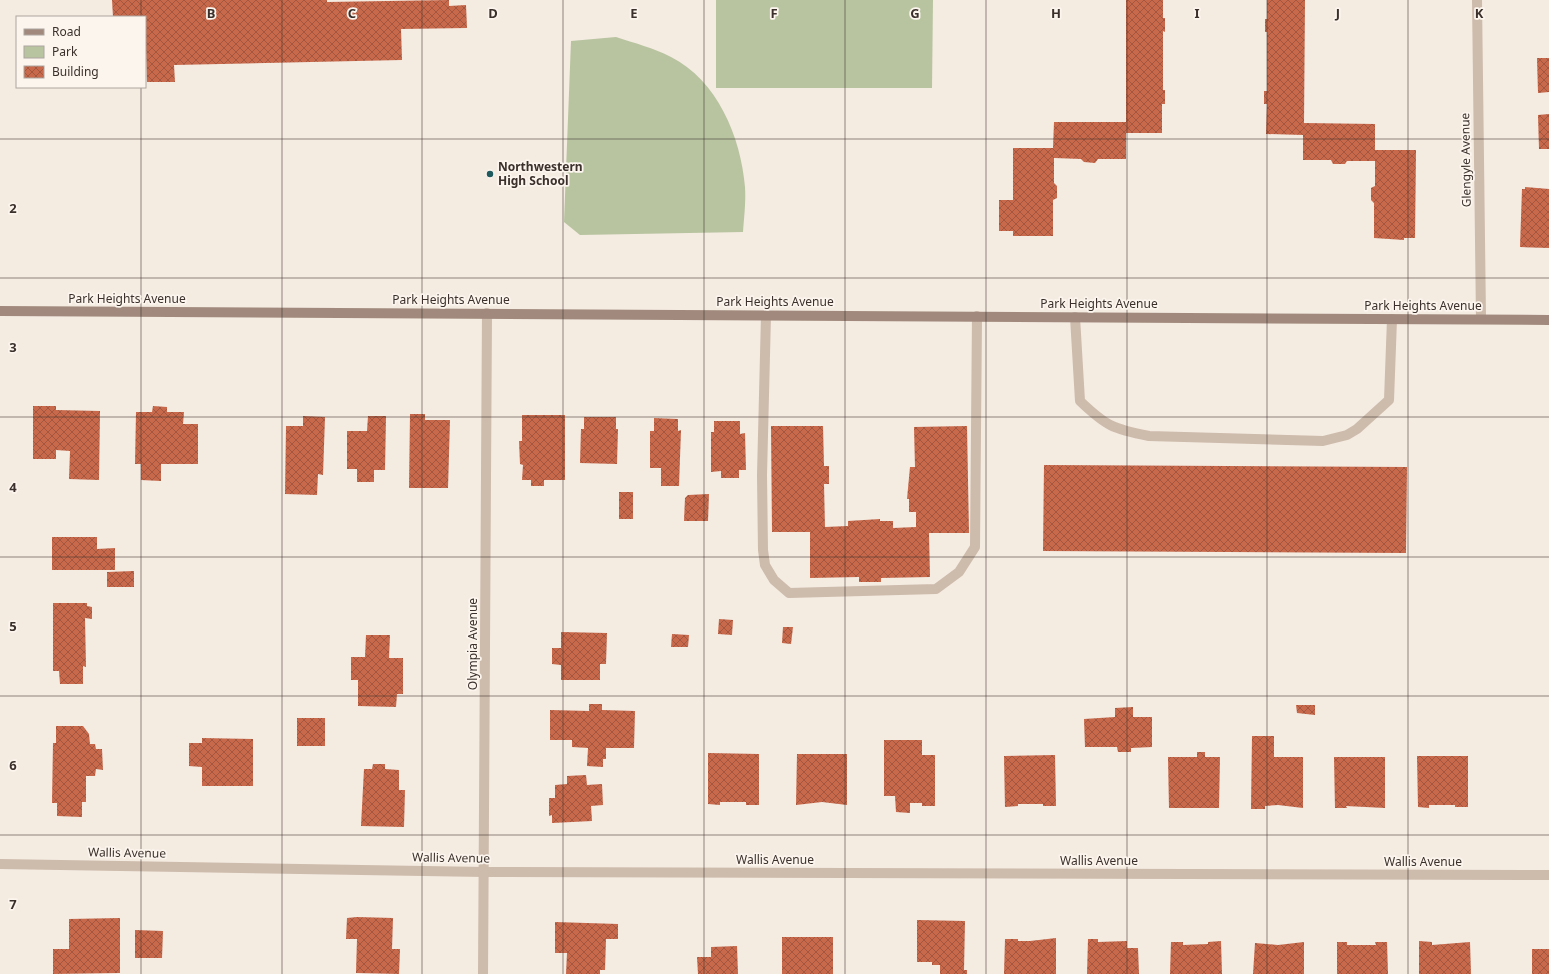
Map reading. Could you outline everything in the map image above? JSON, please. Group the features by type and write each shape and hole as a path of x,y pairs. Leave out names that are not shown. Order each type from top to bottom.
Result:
{"main road":[{"name":"Park Heights Avenue","path":"0,311 1549,320"}],"street":[{"name":"Glengyle Avenue","path":"1477,0 1481,319"},
{"name":"Olympia Avenue","path":"483,974 485,872 487,313"},
{"path":"766,315 762,475 763,550 765,565 774,580 789,593 936,589 959,572 975,547 977,316"},
{"path":"1075,317 1080,401 1102,422 1122,431 1148,436 1323,441 1347,435 1357,429 1389,400 1392,319"},
{"name":"Wallis Avenue","path":"0,864 485,872 1549,875"}],"green space":[{"path":"716,0 933,0 932,88 716,88"},
{"path":"616,37 651,48 671,57 687,67 714,95 732,130 743,168 745,210 743,232 580,235 564,222 571,41"}],"building":[{"path":"112,0 327,0 327,2 449,0 449,6 466,5 467,28 401,29 402,60 174,65 175,82 147,82 146,16 113,16"},
{"path":"1126,0 1163,0 1165,32 1163,31 1163,90 1165,90 1165,104 1162,104 1162,133 1126,133 1126,159 1098,159 1095,163 1084,162 1081,159 1054,158 1054,183 1057,186 1057,198 1053,200 1053,236 1013,236 1013,231 999,231 999,200 1013,200 1013,148 1053,148 1054,122 1126,122"},
{"path":"1267,0 1305,0 1304,123 1375,124 1375,150 1416,150 1415,238 1404,238 1404,240 1374,238 1374,203 1371,200 1371,188 1375,186 1375,161 1347,161 1345,164 1333,164 1331,160 1303,160 1303,135 1266,134 1267,104 1264,104 1264,91 1267,91 1267,32 1265,32 1265,19 1267,19"},
{"path":"1537,58 1549,58 1549,92 1538,93"},
{"path":"1549,114 1549,149 1539,149 1538,115"},
{"path":"1525,187 1549,189 1549,248 1520,247 1522,189 1525,189"},
{"path":"33,406 56,406 56,410 100,411 99,480 69,479 70,451 56,450 56,459 33,459"},
{"path":"153,406 167,407 167,412 184,412 183,424 198,424 198,464 161,464 161,481 141,480 141,464 135,464 136,412 152,412"},
{"path":"410,414 425,414 425,420 450,420 448,488 409,488"},
{"path":"522,415 565,415 565,480 544,480 544,486 531,486 531,480 522,480 523,465 520,464 519,441 522,441"},
{"path":"303,416 325,417 323,475 318,474 317,495 285,494 286,426 303,426"},
{"path":"368,416 386,416 385,470 374,470 374,482 357,482 357,469 347,469 347,431 367,431"},
{"path":"584,417 616,417 616,429 618,429 617,464 580,463 581,429 584,429"},
{"path":"654,418 678,419 678,431 681,430 679,486 661,486 661,468 650,468 650,431 654,431"},
{"path":"714,421 740,421 740,434 745,433 746,470 739,470 739,478 721,478 721,471 711,472 711,432 714,432"},
{"path":"771,426 823,426 824,466 829,466 829,484 824,484 825,527 848,526 848,521 880,519 880,521 893,521 893,528 916,527 916,512 909,512 909,499 907,499 910,467 915,467 914,427 967,426 969,533 929,533 930,577 881,578 881,582 859,582 859,577 810,578 810,532 772,532"},
{"path":"1044,465 1407,467 1406,553 1043,551"},
{"path":"619,492 633,492 633,519 619,519"},
{"path":"709,494 708,521 684,521 685,498 688,495"},
{"path":"52,537 97,537 97,549 115,548 115,570 52,570"},
{"path":"134,571 134,587 107,587 107,572"},
{"path":"53,603 87,603 87,606 92,607 92,619 85,618 86,667 83,666 83,684 60,684 59,671 53,671"},
{"path":"719,619 733,620 732,635 718,634"},
{"path":"783,627 793,627 791,644 782,643"},
{"path":"561,632 607,633 606,664 600,664 600,680 561,680 561,665 552,664 552,648 561,648"},
{"path":"672,634 689,635 688,647 671,647"},
{"path":"366,635 390,635 389,658 403,658 403,694 397,694 396,707 358,706 358,680 351,680 351,657 365,657"},
{"path":"589,704 602,704 602,710 635,711 634,748 606,748 606,759 603,759 603,767 587,766 588,748 572,747 572,740 550,740 550,710 589,711"},
{"path":"1296,705 1315,705 1315,715 1297,713"},
{"path":"1133,707 1133,717 1152,717 1152,747 1131,748 1131,752 1118,752 1117,747 1085,747 1084,719 1115,717 1115,708"},
{"path":"297,718 325,718 325,746 297,746"},
{"path":"56,726 83,726 89,734 90,744 95,744 96,749 102,749 103,770 96,769 95,776 86,776 86,802 82,802 82,817 57,816 57,803 52,803 53,743 56,743"},
{"path":"1252,736 1274,736 1274,757 1303,757 1303,808 1278,805 1265,806 1265,809 1251,809"},
{"path":"202,738 253,739 253,786 202,786 202,767 189,766 189,743 202,743"},
{"path":"884,740 922,740 922,755 935,755 935,806 922,806 922,803 910,803 910,813 896,812 895,796 884,796"},
{"path":"1197,752 1205,752 1205,757 1220,757 1219,808 1169,808 1168,757 1197,757"},
{"path":"708,753 759,754 759,805 746,805 746,802 720,802 720,805 708,804"},
{"path":"797,754 847,754 847,805 822,802 796,805"},
{"path":"1055,755 1056,806 1043,806 1043,804 1018,804 1018,806 1005,807 1004,756"},
{"path":"1417,756 1468,756 1468,807 1455,807 1455,805 1429,805 1429,808 1418,807"},
{"path":"1334,757 1385,757 1385,808 1346,806 1347,808 1335,808"},
{"path":"373,764 385,764 385,769 399,770 399,790 405,790 404,827 361,826 364,769 372,769"},
{"path":"586,775 587,785 602,784 603,805 591,806 592,821 552,823 552,815 549,816 549,798 555,798 555,785 567,784 567,776"},
{"path":"120,918 120,973 53,974 53,949 69,949 69,919"},
{"path":"347,918 393,918 392,949 400,949 399,974 356,973 357,939 346,939"},
{"path":"917,920 965,921 964,970 967,970 967,974 940,974 940,965 932,965 932,962 917,962"},
{"path":"555,922 618,924 618,939 606,939 605,970 600,970 600,974 566,974 567,953 555,953"},
{"path":"135,930 163,931 162,958 135,958"},
{"path":"782,937 833,937 833,974 782,974"},
{"path":"1056,938 1056,974 1004,974 1005,939 1030,941"},
{"path":"1088,939 1098,939 1098,942 1127,941 1127,948 1138,948 1139,974 1087,974"},
{"path":"1221,941 1222,974 1170,974 1171,942 1183,942 1183,945 1208,944 1208,942"},
{"path":"1419,941 1432,942 1432,945 1470,942 1471,974 1419,974"},
{"path":"1304,942 1304,974 1253,974 1255,943 1278,945"},
{"path":"1337,942 1347,942 1347,945 1376,945 1375,942 1387,942 1388,974 1337,974"},
{"path":"737,946 738,974 698,974 697,957 711,957 711,947"},
{"path":"1532,949 1549,949 1549,974 1532,974"}],"place":[{"name":"Northwestern High School","path":"490,174"}]}
